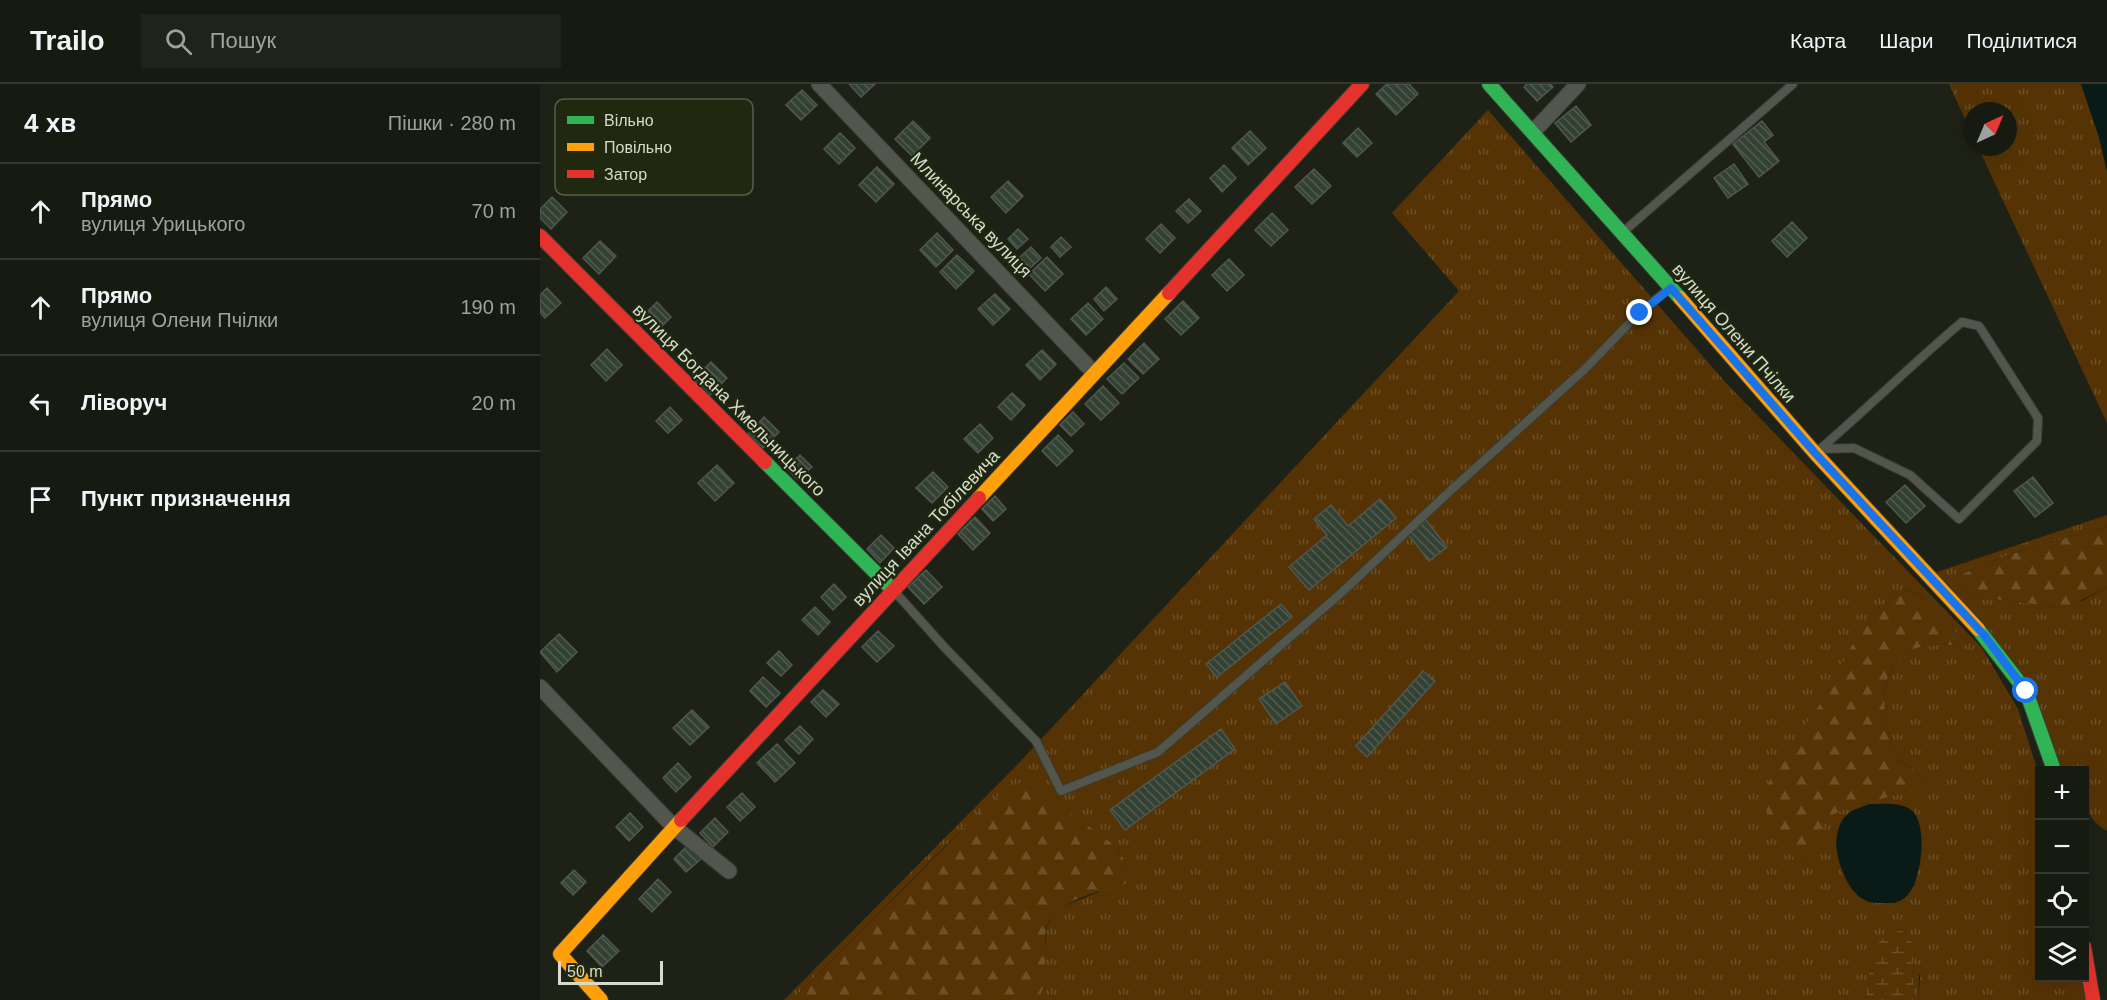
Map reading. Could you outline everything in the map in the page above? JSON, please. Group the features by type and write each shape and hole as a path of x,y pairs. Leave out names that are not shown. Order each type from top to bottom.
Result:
{"street":[{"name":"Млинарська вулиця","path":"819,84 1094,373"},
{"name":"вулиця Івана Тобілевича","path":"601,1000 560,954 674,827 1362,84"},
{"name":"вулиця Олени Пчілки","path":"1490,84 1621,234 1984,635 2026,691 2052,766"},
{"path":"1533,132 1578,84"},
{"name":"вулиця Богдана Хмельницького","path":"540,236 893,590"},
{"path":"540,687 674,827 729,871"},
{"path":"2089,974 2093,1000"}],"lane":[{"path":"1621,234 1793,84"},
{"path":"893,590 946,649 1036,741 1061,791 1158,752 1340,594 1585,369 1640,313 1671,288"},
{"path":"1962,322 1979,326 2038,418 2037,441 1959,519 1910,475 1854,448 1817,451 1962,322"}],"green space":[{"path":"1949,84 2081,84 2099,137 2107,171 2107,423 1982,156 2017,156 2017,102 1963,102 1963,114"},
{"path":"1488,110 1727,384 1982,648 2018,709 2036,766 2035,982 2082,982 2085,1000 1931,1000 1924,973 1919,975 1918,1000 1914,1000 1913,954 1871,965 1866,1000 1038,1000 1047,926 1053,914 1061,907 1099,892 1129,871 1118,851 1007,789 949,842 792,1000 784,1000 1018,764 1459,291 1392,213","holes":["1907,589 1930,605 1964,645 1934,645 1911,650 1895,662 1889,674 1884,702 1885,718 1892,746 1899,760 1913,768 1923,782 1856,803 1832,815 1820,826 1811,853 1804,862 1777,839 1766,808 1779,764 1820,704 1871,614","1869,804 1921,848 1915,885 1895,903 1869,902 1858,896 1838,857 1836,842 1843,819 1852,811"]},
{"path":"2107,515 2107,527 2036,546 1986,563 1959,582 1969,594 1980,599 2009,600 2056,608 2082,601 2107,587 2107,831 2093,819 2089,812 2089,766 2057,766 2042,720 1934,573"},
{"path":"2107,527 2107,587 2072,605 2056,608 2009,600 1980,599 1969,594 1959,582 1961,575 1986,563 2036,546"},
{"path":"1907,589 1930,604 1965,643 1965,645 1934,645 1911,650 1895,662 1889,674 1884,702 1892,745 1899,760 1913,768 1923,782 1908,791 1848,808 1830,817 1820,829 1810,856 1804,862 1796,859 1788,853 1775,836 1767,815 1766,796 1769,784 1781,759 1821,702 1871,614"},
{"path":"1019,783 1041,791 1110,842 1123,858 1131,877 1122,885 1068,903 1052,917 1046,930 1044,980 1038,1000 792,1000 981,811 1007,789"},
{"path":"1900,931 1906,932 1911,941 1914,1000 1866,1000 1876,947 1886,935"},
{"path":"1921,969 1924,973 1931,1000 1918,1000"}],"shaded area":[{"path":"2081,84 2107,84 2107,171 2099,137"},
{"path":"1870,804 1906,807 1916,816 1920,827 1922,840 1919,870 1909,893 1896,902 1873,902 1858,896 1845,877 1839,862 1836,844 1843,819 1851,812"}],"building":[{"path":"849,84 875,84 861,97"},
{"path":"1387,84 1409,84 1418,94 1396,115 1376,94"},
{"path":"1527,84 1550,84 1553,87 1537,101 1524,87"},
{"path":"802,90 817,105 801,120 786,105"},
{"path":"1576,106 1591,125 1571,142 1555,123"},
{"path":"913,121 930,138 912,156 895,139"},
{"path":"1762,121 1773,135 1764,142 1779,161 1759,177 1733,144"},
{"path":"1358,128 1372,143 1357,157 1343,143"},
{"path":"1250,131 1266,148 1248,165 1232,148"},
{"path":"840,133 855,148 839,164 824,149"},
{"path":"1734,164 1748,184 1728,198 1714,178"},
{"path":"1224,165 1236,178 1222,192 1210,178"},
{"path":"877,167 894,184 876,202 859,185"},
{"path":"1314,169 1331,186 1312,204 1295,187"},
{"path":"1008,181 1023,196 1006,213 991,197"},
{"path":"552,197 567,212 551,229 540,218 540,209"},
{"path":"1189,199 1201,211 1188,223 1176,211"},
{"path":"1272,213 1288,230 1271,246 1255,230"},
{"path":"1792,222 1807,238 1787,257 1772,241"},
{"path":"1161,224 1175,238 1160,253 1146,239"},
{"path":"1018,229 1028,239 1017,249 1008,239"},
{"path":"937,233 953,250 936,267 920,250"},
{"path":"1061,237 1071,247 1060,257 1051,247"},
{"path":"600,241 616,256 599,274 583,258"},
{"path":"1031,247 1041,258 1029,269 1019,258"},
{"path":"957,255 974,271 956,289 940,272"},
{"path":"1047,257 1063,274 1045,291 1029,274"},
{"path":"1229,259 1244,275 1227,291 1212,275"},
{"path":"1106,287 1117,299 1104,311 1094,299"},
{"path":"547,288 561,303 545,318 540,312 540,295"},
{"path":"995,294 1010,309 993,325 978,309"},
{"path":"1183,301 1199,318 1181,335 1165,319"},
{"path":"657,302 671,317 655,333 641,318"},
{"path":"1088,303 1103,319 1086,335 1071,319"},
{"path":"1144,343 1159,359 1143,374 1128,359"},
{"path":"607,349 622,365 606,381 591,365"},
{"path":"1042,350 1056,364 1040,380 1026,365"},
{"path":"711,362 727,378 709,396 693,380"},
{"path":"1124,363 1139,378 1122,394 1107,379"},
{"path":"1103,386 1119,403 1101,420 1085,404"},
{"path":"1012,393 1025,405 1011,420 998,407"},
{"path":"670,407 682,420 668,433 656,421"},
{"path":"1073,412 1084,424 1071,436 1060,425"},
{"path":"764,417 779,432 763,448 748,434"},
{"path":"980,424 993,438 978,453 964,439"},
{"path":"1058,435 1073,451 1057,466 1042,451"},
{"path":"800,455 812,467 798,480 786,468"},
{"path":"717,465 734,483 715,501 698,483"},
{"path":"933,472 948,487 932,503 916,488"},
{"path":"2033,477 2053,503 2035,517 2014,491"},
{"path":"1905,485 1925,506 1906,523 1886,502"},
{"path":"995,496 1006,509 993,521 982,509"},
{"path":"1380,499 1396,518 1309,590 1289,567 1327,535 1314,519 1331,505 1348,526"},
{"path":"975,517 990,533 973,550 958,534"},
{"path":"1426,520 1447,547 1429,561 1408,534"},
{"path":"881,535 894,548 880,563 867,549"},
{"path":"926,570 942,587 924,604 908,587"},
{"path":"834,584 846,597 833,610 821,597"},
{"path":"1281,604 1292,617 1217,677 1206,664"},
{"path":"815,607 830,622 818,635 802,620"},
{"path":"878,631 894,646 877,662 862,647"},
{"path":"559,634 577,652 557,672 540,652"},
{"path":"779,651 792,665 781,676 767,663"},
{"path":"1423,671 1435,681 1367,757 1356,746"},
{"path":"763,677 780,693 766,707 750,691"},
{"path":"1285,682 1302,706 1276,724 1259,699"},
{"path":"823,690 839,704 826,717 811,702"},
{"path":"692,710 709,727 690,745 673,728"},
{"path":"800,726 813,739 799,754 785,740"},
{"path":"1221,729 1235,749 1125,830 1110,810"},
{"path":"777,744 795,763 775,782 757,763"},
{"path":"678,763 691,777 676,792 663,778"},
{"path":"742,793 755,807 740,821 727,807"},
{"path":"630,813 643,827 629,841 616,827"},
{"path":"715,818 728,832 713,847 700,833"},
{"path":"688,845 701,859 686,872 674,859"},
{"path":"574,870 586,882 573,895 561,883"},
{"path":"658,879 671,892 652,912 639,899"},
{"path":"603,935 619,951 602,967 587,951"}],"traffic: fast":[{"path":"1489,84 1680,298"},
{"path":"765,462 893,590"},
{"path":"1978,629 2026,691 2053,766"}],"traffic: slow":[{"path":"979,498 1169,293"},
{"path":"1680,298 1815,453 1978,629"},
{"path":"601,1000 560,954 681,820"}],"traffic: jam":[{"path":"1169,293 1362,84"},
{"path":"540,236 765,462"},
{"path":"681,820 979,498"},
{"path":"2089,976 2093,1000"}],"route":[{"path":"1640,313 1671,288 1815,453 1984,635 2026,691"}]}
